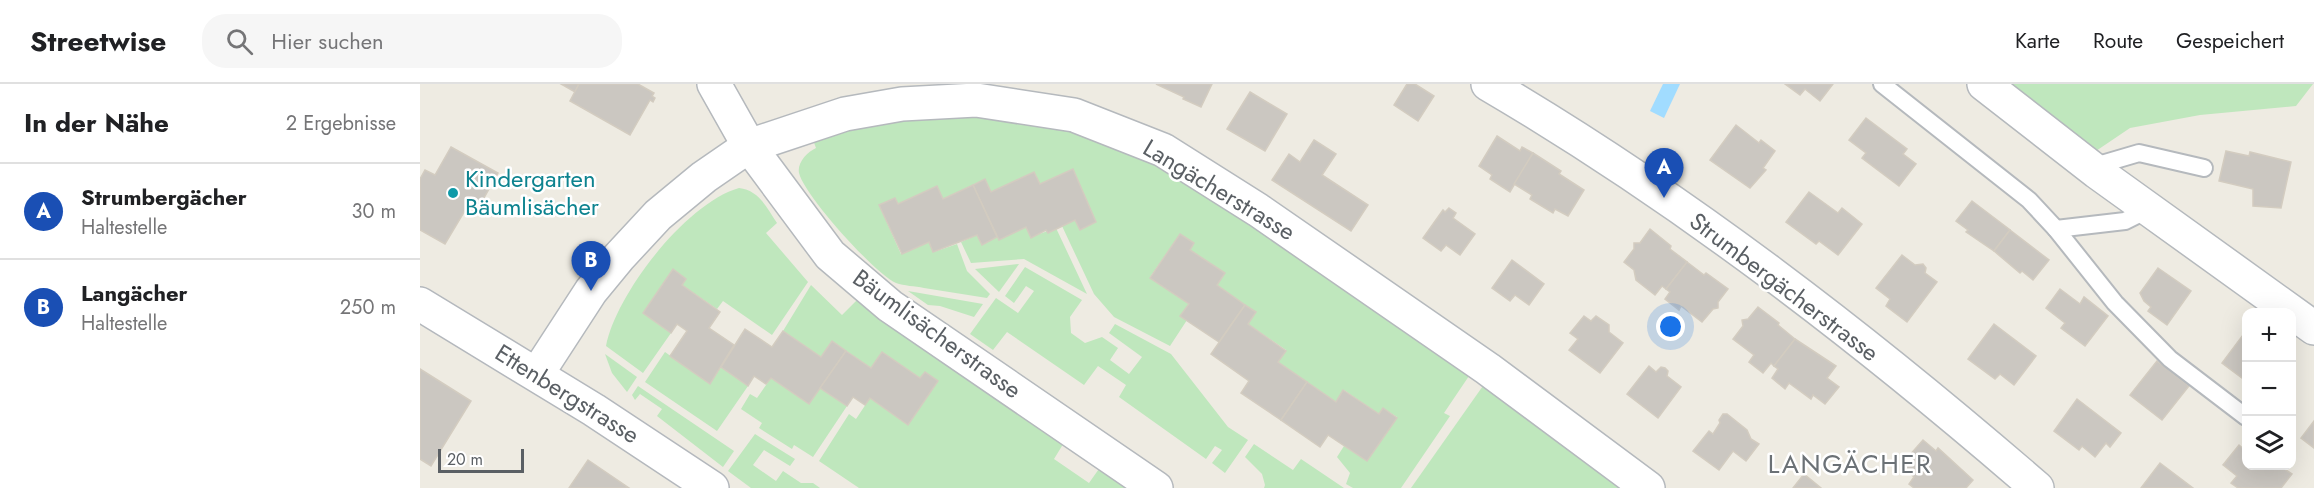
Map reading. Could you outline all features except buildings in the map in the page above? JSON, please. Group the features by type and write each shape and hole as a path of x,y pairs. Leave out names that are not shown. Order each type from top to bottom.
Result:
{"street":[{"name":"Bäumlisächerstrasse","path":"714,84 749,146 830,255 890,306 1156,488"},
{"name":"Strumbergächerstrasse","path":"1488,84 1623,169 1765,269 1912,383 2037,488"},
{"path":"1984,84 2097,172 2314,328"},
{"name":"Langächerstrasse","path":"537,374 591,291 658,215 704,177 749,146 837,116 902,104 976,100 1074,115 1163,150 1258,210 1516,388 1648,488"},
{"name":"Ettenbergstrasse","path":"420,304 537,374 712,488"}],"lane":[{"path":"1882,84 2029,200 2056,229 2115,303 2170,359 2246,416"},
{"path":"2097,172 2104,163 2139,153 2204,168"},
{"path":"2056,229 2125,220 2149,209"}],"green space":[{"path":"2005,84 2313,84 2296,106 2200,115 2130,128 2093,153"},
{"path":"976,114 1095,135 1138,154 1185,180 1471,373 1444,413 1450,416 1401,488 1353,488 1346,484 1350,473 1337,457 1344,446 1367,461 1397,417 1383,408 1379,414 1344,390 1336,402 1278,362 1286,350 1248,324 1255,312 1217,285 1225,273 1190,250 1194,243 1180,234 1150,277 1189,304 1181,316 1187,320 1170,346 1114,317 1094,294 1062,226 1075,220 1080,230 1096,222 1073,169 1040,184 1034,172 991,192 985,179 943,199 898,204 895,198 879,205 901,254 929,242 934,252 957,244 967,271 990,294 987,298 902,285 886,277 857,250 826,215 799,173 803,158 816,148 813,140 848,129 908,117"},
{"path":"739,188 752,192 766,206 777,223 766,233 808,282 772,335 723,301 717,309 682,285 686,279 673,269 643,313 671,333 643,373 606,346 612,325 624,301 656,253 676,231 718,197"},
{"path":"1026,227 1031,237 1056,228 1087,294 1024,259 971,263 961,242 977,235 982,244 997,237 999,240"},
{"path":"1019,264 999,292 975,269"},
{"path":"1025,267 1082,300 1070,317 1071,333 1085,343 1102,337 1118,348 1110,360 1129,374 1142,357 1109,333 1115,324 1171,354 1228,427 1248,440 1225,473 1212,463 1222,450 1215,446 1206,459 1119,397 1126,385 1098,366 1084,385 1007,332 993,350 970,334 996,298 1018,313 1034,291 1026,286 1014,303 1005,296"},
{"path":"811,285 842,315 857,300 1065,441 1054,459 1089,483 1101,466 1133,488 859,488 819,461 849,414 856,419 870,398 908,425 938,381 925,372 920,378 882,352 871,368 832,341 821,357 783,331"},
{"path":"908,291 983,304 974,317 940,306 928,305"},
{"path":"665,352 710,384 721,367 748,386 717,431 645,382"},
{"path":"605,354 637,377 627,392 612,373"},
{"path":"771,378 809,404 820,388 847,406 813,457 794,445 792,449 759,428 762,423 741,409 750,394 757,398"},
{"path":"1485,383 1625,488 1411,488"},
{"path":"638,386 734,451 723,467 657,416 662,409 640,394 635,400 632,395"},
{"path":"755,434 795,459 790,466 764,450 753,465 776,481 783,471 801,483 813,483 820,488 751,488 728,471"},
{"path":"1254,444 1293,470 1301,459 1344,488 1264,488 1262,474 1245,457"}],"water":[{"path":"1663,84 1680,84 1664,118 1650,111"}],"place":[{"name":"Kindergarten Bäumlisächer","path":"453,193"},
{"name":"Strumbergächer","path":"1664,198"},
{"name":"Langächer","path":"591,291"}],"district":[{"name":"LANGÄCHER","path":"1850,464"}]}
